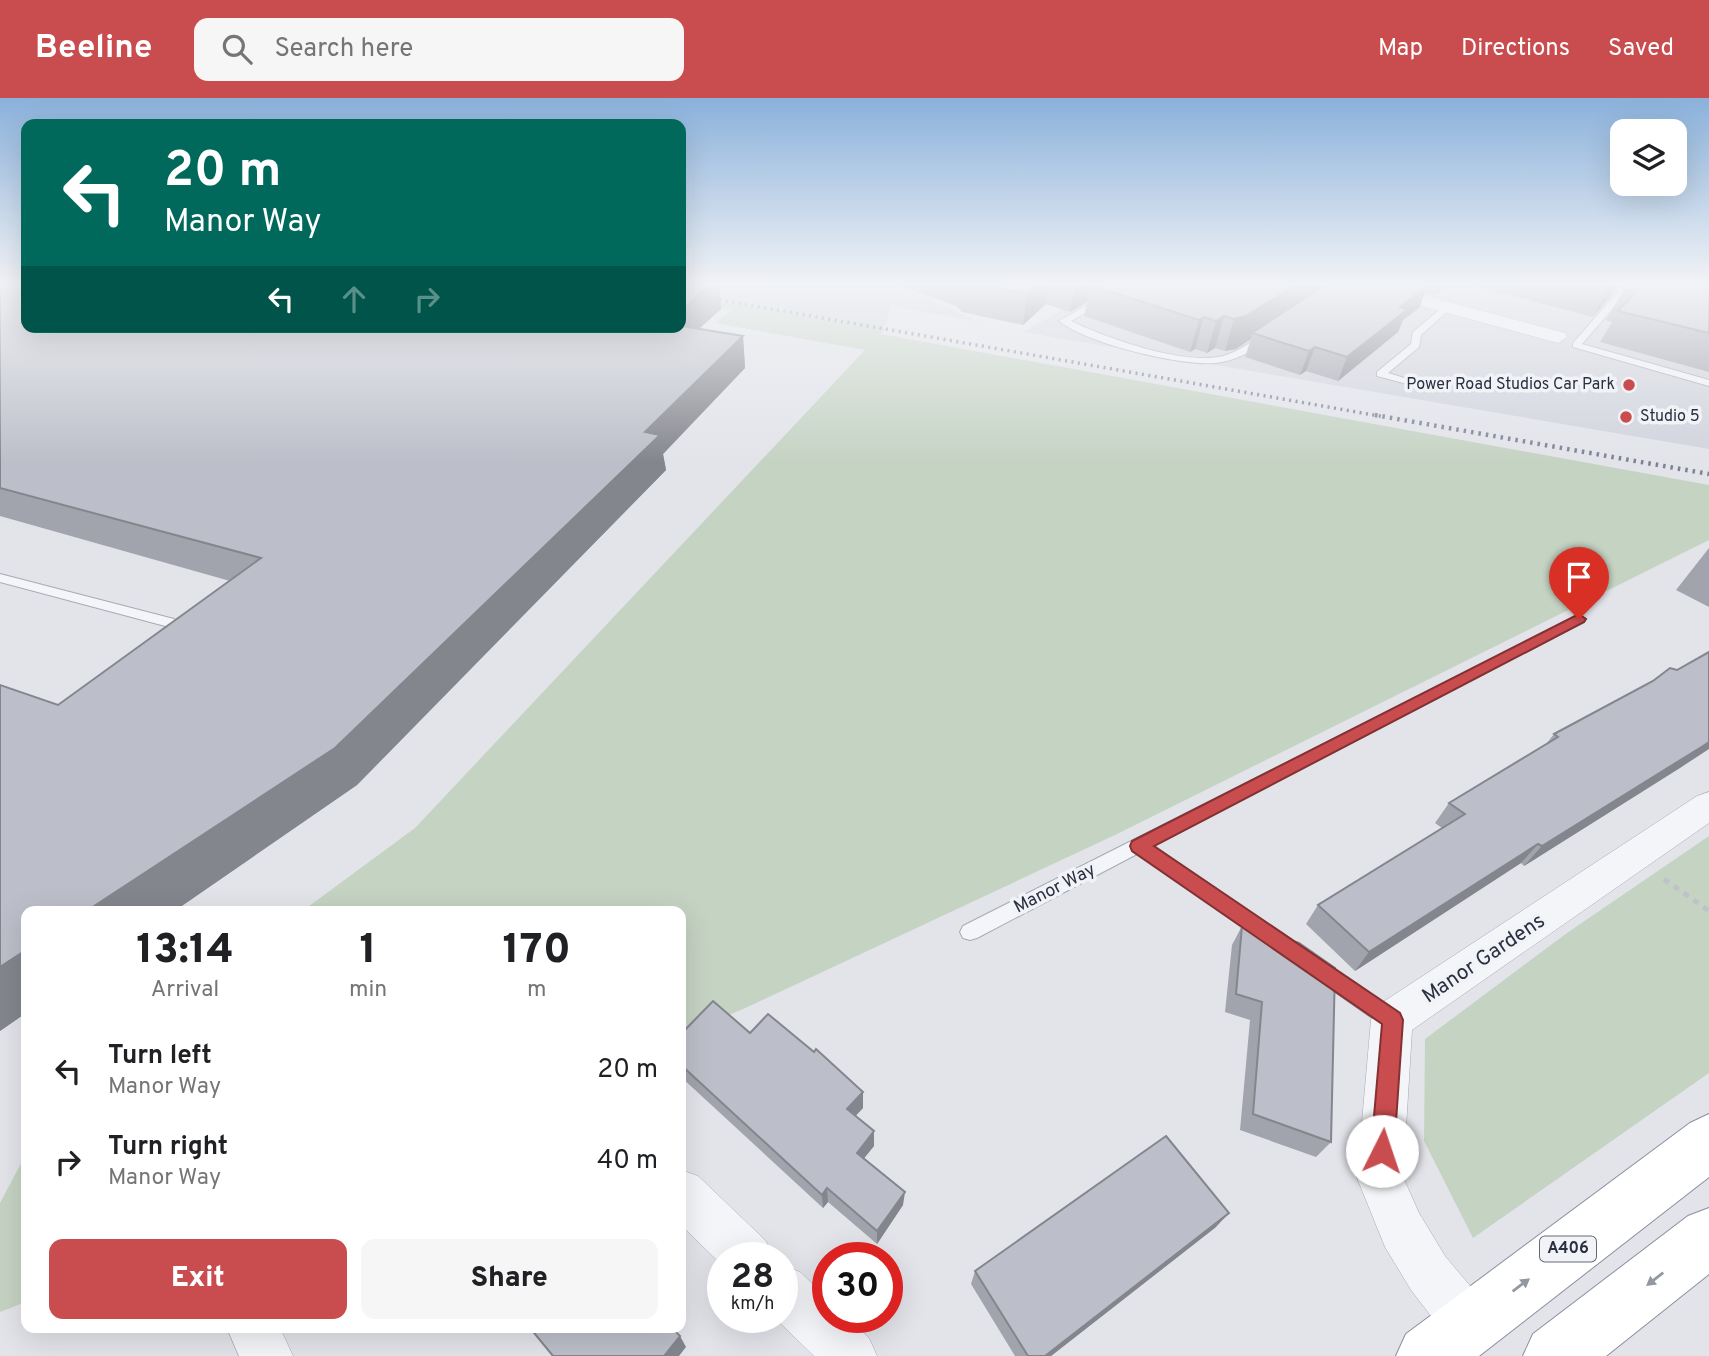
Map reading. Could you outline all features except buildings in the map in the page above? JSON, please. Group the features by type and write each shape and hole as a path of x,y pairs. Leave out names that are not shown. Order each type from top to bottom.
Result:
{"highway":[{"name":"A406","path":"1448,1340 1709,1142"},
{"path":"1555,1356 1709,1237"}],"street":[{"name":"Manor Gardens","path":"1392,1020 1635,858 1709,805"},
{"path":"1392,1020 1380,1178 1402,1230 1428,1273 1448,1340"},
{"path":"686,1198 732,1242"},
{"path":"798,1305 851,1356"},
{"path":"255,1333 267,1356"}],"lane":[{"path":"1133,344 1197,359 1219,360 1240,354 1255,344"},
{"path":"1416,344 1381,374 1426,388"},
{"path":"1577,344 1709,383"},
{"path":"0,578 169,622"},
{"name":"Manor Way","path":"970,932 1579,619"},
{"path":"1139,846 1392,1020"}],"path":[{"path":"1635,858 1709,911"}],"shaded area":[{"path":"1092,344 1709,344 1709,449"}],"green space":[{"path":"830,344 934,344 1709,485 1709,540 1115,835 741,1010 686,1032 686,906 309,906 415,828 865,350"},
{"path":"1709,836 1709,1073 1473,1238 1424,1141 1425,1039 1567,933"},
{"path":"21,1163 21,1304 0,1312 0,1203"}],"railway":[{"path":"969,344 1385,417"},
{"path":"1375,415 1709,474"}],"place":[{"name":"Power Road Studios Car Park","path":"1629,385"},
{"name":"Studio 5","path":"1626,417"}],"route":[{"path":"1382,1151 1392,1020 1139,846 1579,619"}]}
